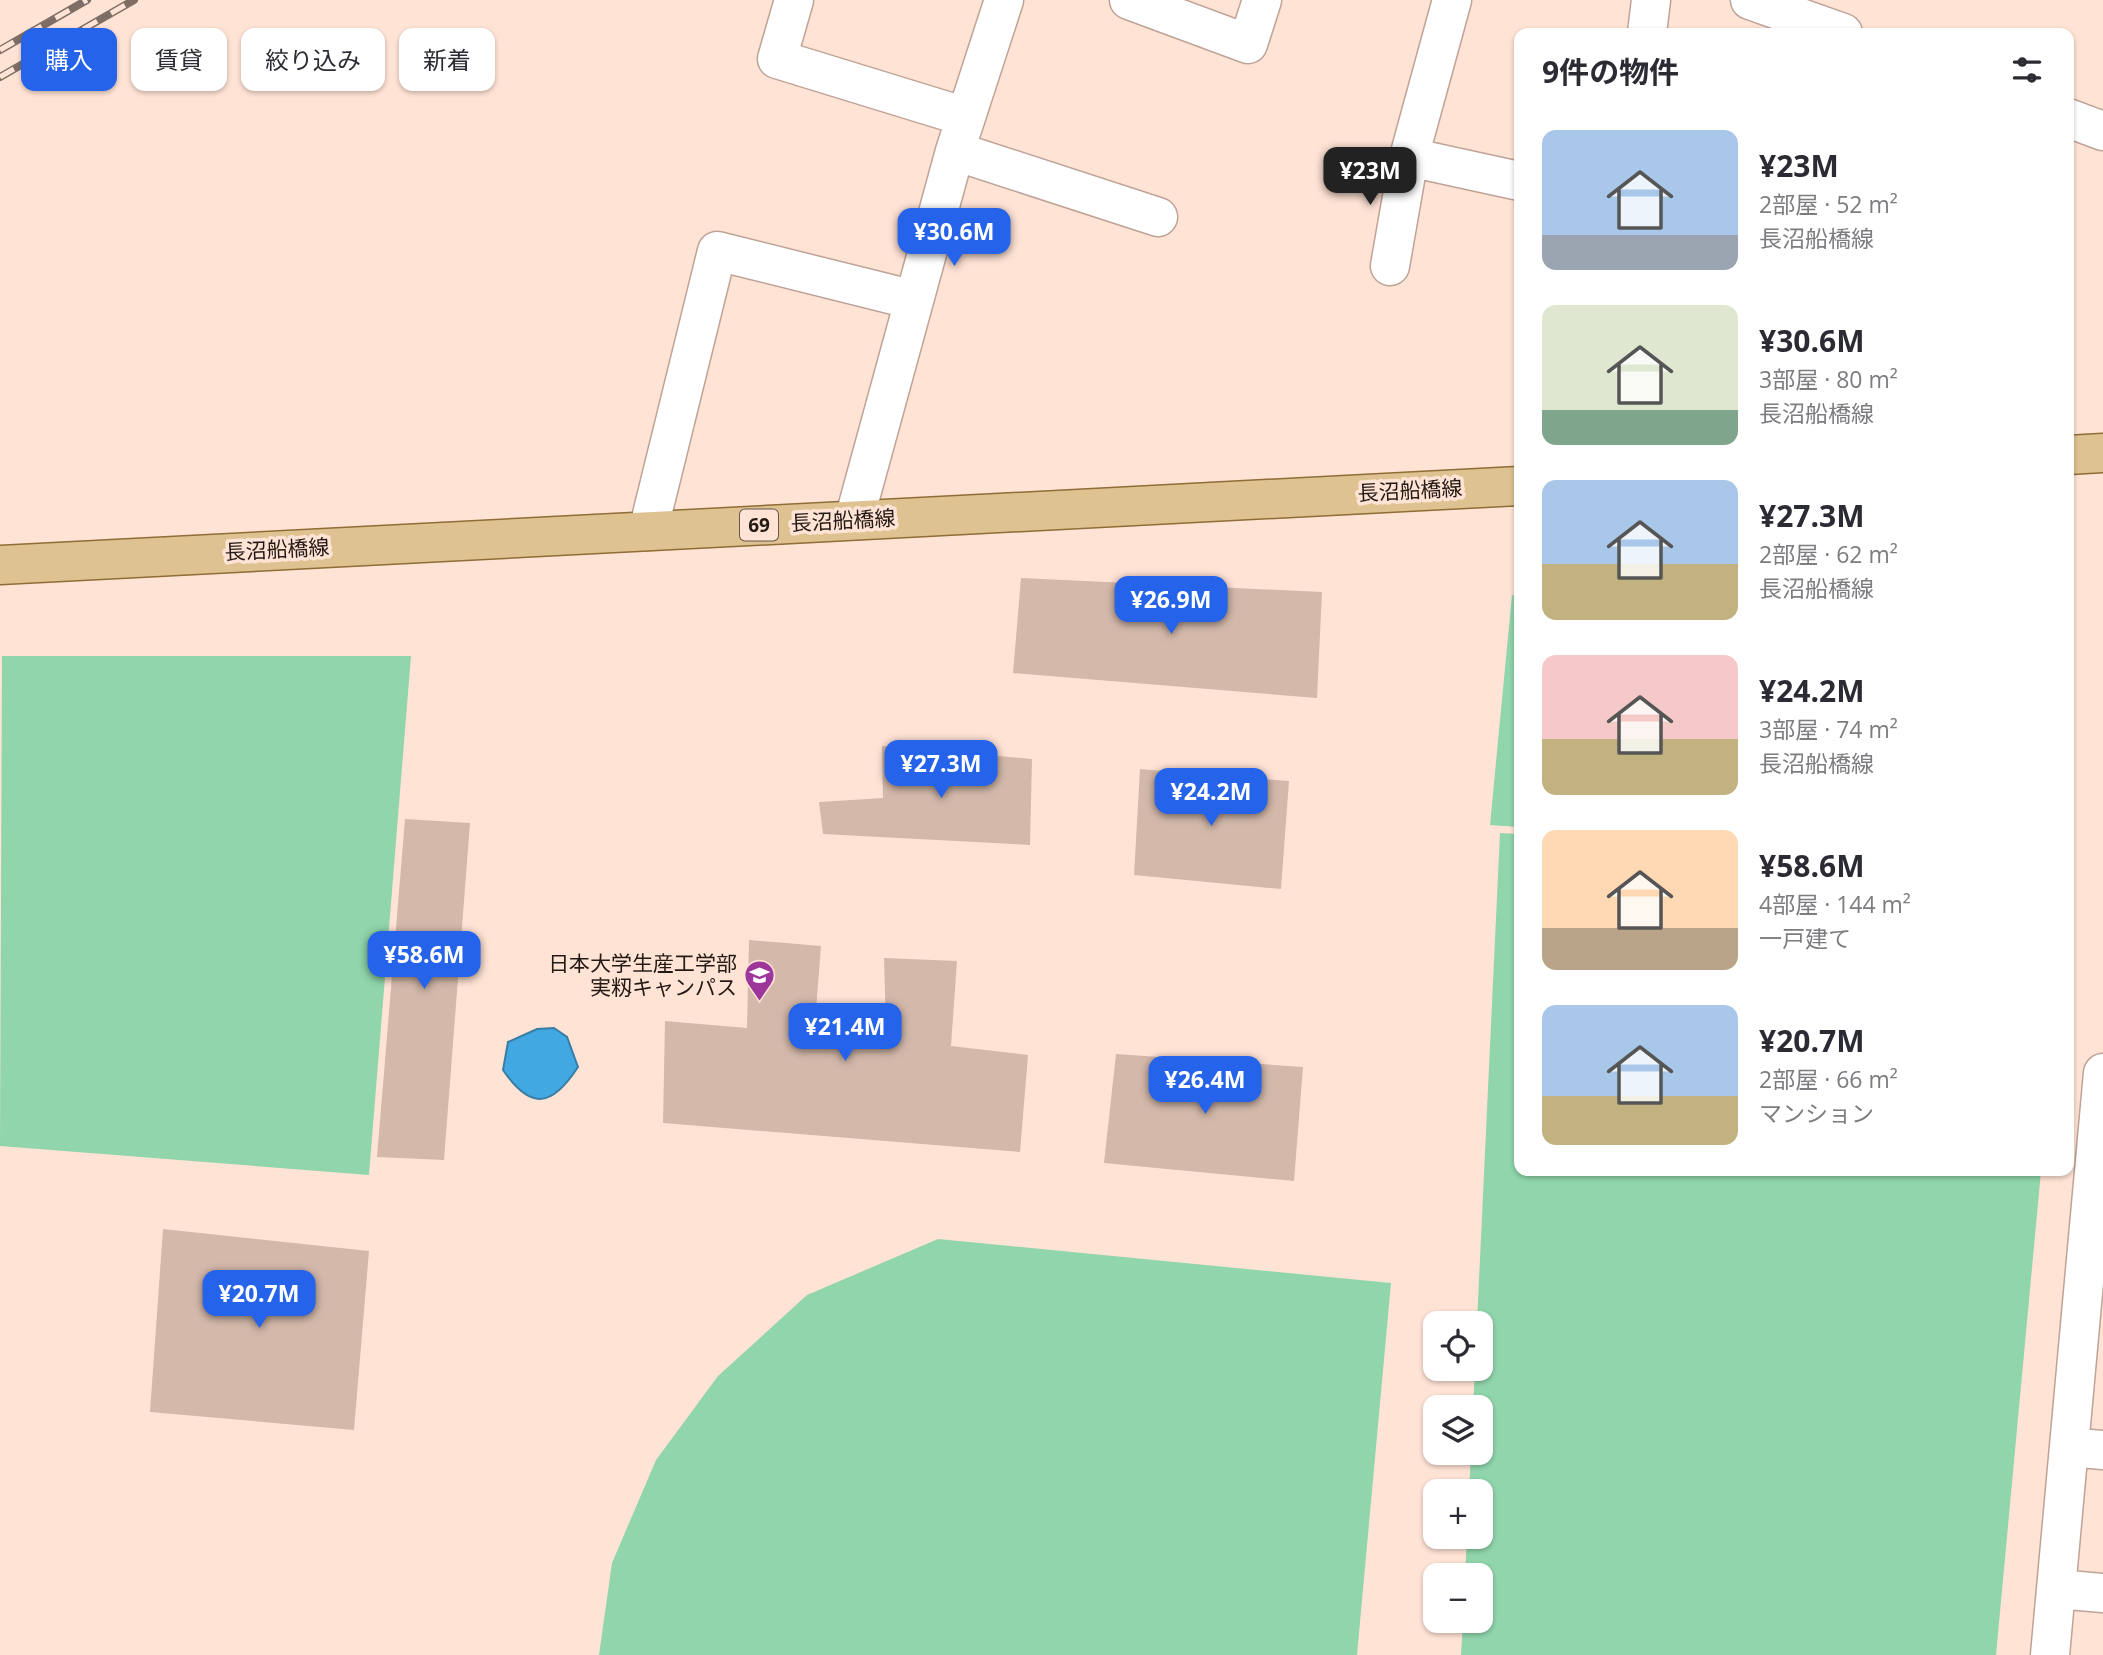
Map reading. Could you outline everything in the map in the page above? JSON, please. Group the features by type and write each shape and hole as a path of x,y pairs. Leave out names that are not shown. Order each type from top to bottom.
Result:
{"main road":[{"path":"2074,455 2103,453"},
{"name":"長沼船橋線","path":"0,565 1514,486"}],"street":[{"path":"794,0 777,59 1158,217"},
{"path":"854,520 961,134 1004,0"},
{"path":"1129,0 1248,44 1262,0"},
{"path":"1390,266 1409,158 1452,0"},
{"path":"1648,28 1651,0"},
{"path":"1750,0 1829,28"},
{"path":"2074,120 2103,131"},
{"path":"1409,158 1514,180"},
{"path":"648,531 717,251 915,300"},
{"path":"2050,1655 2057,1589 2086,1448 2103,1075"},
{"path":"2057,1589 2103,1593"}],"green space":[{"path":"1512,595 1514,827 1490,825"},
{"path":"2,656 411,656 369,1175 0,1146"},
{"path":"1500,833 1514,834 1514,1176 2041,1176 1996,1655 1461,1655 1462,1633 1493,1633 1493,1563 1466,1563 1466,1549 1493,1549 1493,1479 1470,1479 1470,1465 1493,1465 1493,1395 1474,1395 1474,1381 1493,1381 1493,1311 1478,1311"},
{"path":"938,1239 1391,1283 1357,1655 599,1655 612,1563 656,1460 718,1376 807,1295"}],"water":[{"path":"554,1028 567,1037 578,1067 559,1090 541,1099 532,1098 513,1083 503,1070 508,1042 537,1029"}],"building":[{"path":"1021,578 1322,592 1317,698 1013,673"},
{"path":"882,746 1032,759 1030,845 823,834 819,802 883,798"},
{"path":"1140,769 1289,781 1281,889 1134,875"},
{"path":"405,819 470,823 444,1160 377,1157"},
{"path":"749,940 821,946 815,1023 886,1025 884,958 957,961 951,1046 1028,1055 1020,1152 663,1123 665,1021 747,1028"},
{"path":"1116,1054 1303,1067 1294,1181 1104,1163"},
{"path":"163,1229 369,1251 354,1430 150,1412"}],"railway":[{"path":"0,50 87,0"},
{"path":"0,77 134,0"}],"place":[{"name":"日本大学生産工学部 実籾キャンパス","path":"760,1003"}]}
